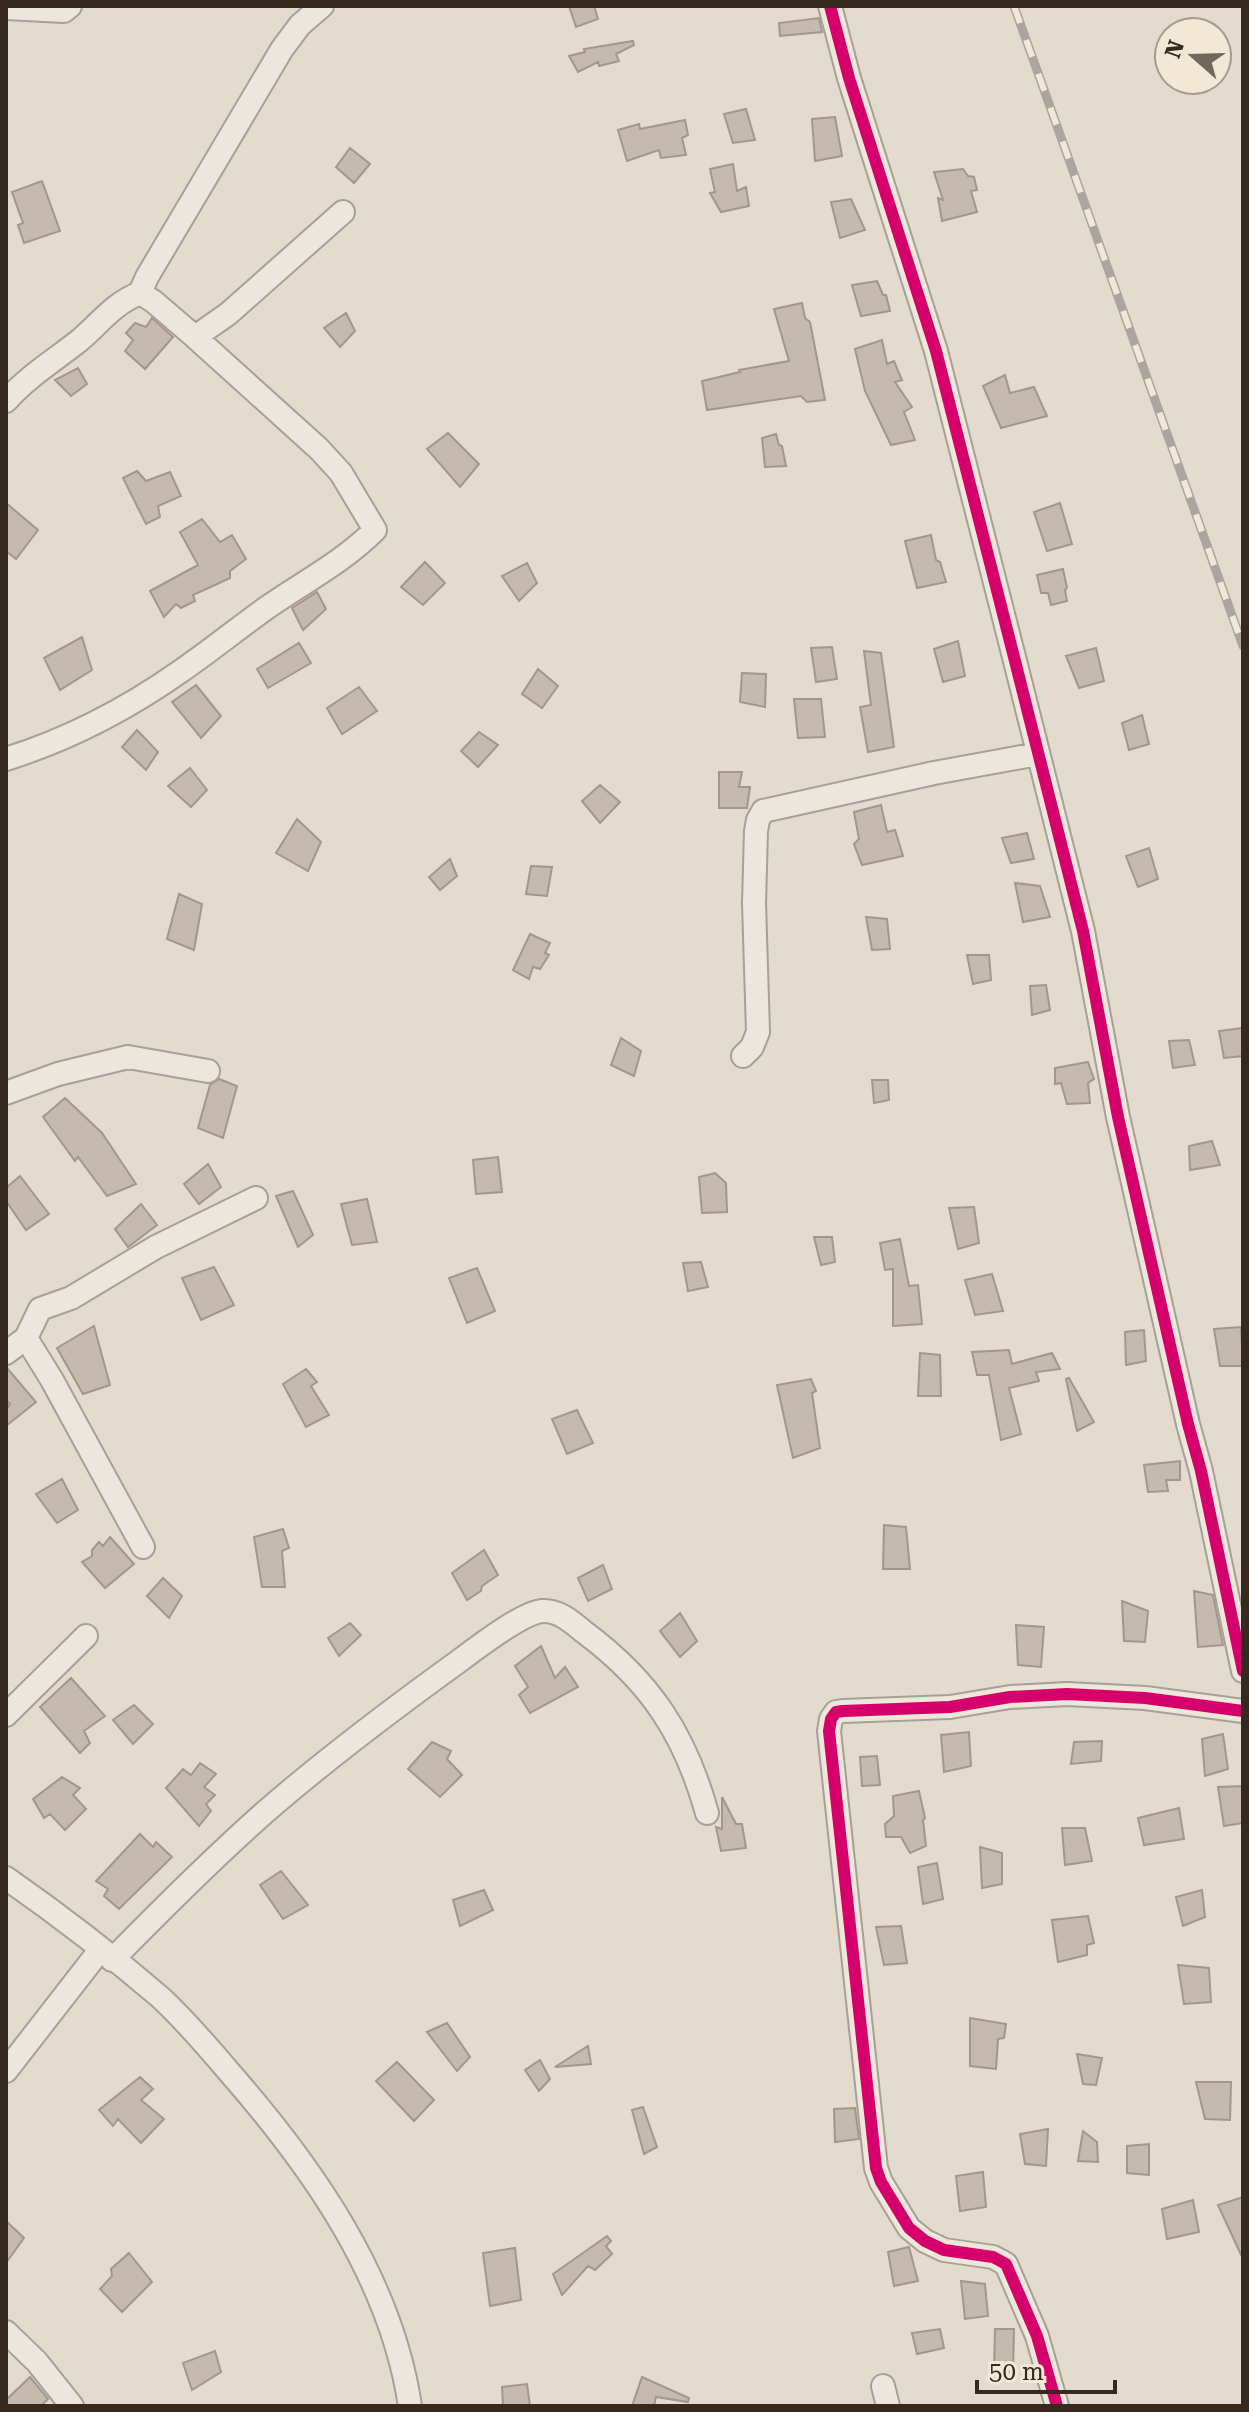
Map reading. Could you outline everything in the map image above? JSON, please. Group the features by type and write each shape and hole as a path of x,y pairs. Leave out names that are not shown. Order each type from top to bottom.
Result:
{"street":[{"path":"6,8 64,11 70,6"},
{"path":"6,401 121,301 140,293 282,49 300,25 322,6"},
{"path":"830,6 849,78 936,351 1083,931 1118,1117 1201,1471 1243,1671"},
{"path":"195,337 228,314 343,212"},
{"path":"6,759 43,748 100,722 148,693 265,608 328,568 375,530 341,473 319,449 195,337 140,293"},
{"path":"743,1056 752,1047 758,1032 755,846 758,820 763,811 920,776 1038,754"},
{"path":"6,1093 58,1074 128,1057 208,1071"},
{"path":"6,1353 26,1338 40,1309 71,1298 156,1247 256,1198"},
{"path":"26,1338 143,1547"},
{"path":"6,2071 106,1955 267,1811 393,1709 493,1636 539,1611 554,1611 608,1649 649,1693 670,1719 695,1772 707,1813"},
{"path":"6,1715 86,1636"},
{"path":"1057,2406 1037,2336 1006,2264 993,2257 944,2250 925,2241 909,2228 876,2168 840,1843 829,1731 831,1719 836,1712 843,1711 950,1707 1010,1697 1067,1694 1145,1698 1243,1711"},
{"path":"6,1878 161,1999 267,2115 308,2172 365,2265 403,2362 410,2406"},
{"path":"6,2332 37,2362 72,2406"}],"building":[{"path":"569,6 594,6 598,19 576,27"},
{"path":"819,18 822,32 780,36 779,23"},
{"path":"633,41 634,45 616,54 619,61 599,66 598,62 578,72 569,56 585,52 584,49"},
{"path":"746,109 755,140 733,143 724,114"},
{"path":"835,117 842,156 815,161 812,119"},
{"path":"685,120 688,135 682,138 686,155 661,158 659,150 627,161 618,130 639,124 640,129"},
{"path":"350,148 370,164 354,183 336,167"},
{"path":"733,164 737,191 746,187 749,206 721,212 710,193 715,192 710,169"},
{"path":"963,169 968,176 974,177 977,190 971,191 977,212 942,221 938,198 943,200 934,172"},
{"path":"42,181 60,231 24,243 18,225 23,223 12,192"},
{"path":"851,199 865,230 840,238 831,202"},
{"path":"877,281 883,295 886,295 890,311 861,316 852,285"},
{"path":"802,303 805,318 810,322 825,400 807,402 801,396 707,410 702,381 739,370 789,361 774,309"},
{"path":"346,313 355,331 340,347 324,328"},
{"path":"152,318 173,337 145,369 125,351 133,340 126,333 135,323 146,327"},
{"path":"882,340 887,364 894,361 902,380 895,382 912,407 904,412 915,440 891,445 865,391 855,349"},
{"path":"78,368 87,384 71,396 55,380"},
{"path":"1005,375 1010,393 1034,387 1047,416 1001,428 983,386"},
{"path":"448,433 479,464 460,487 427,449"},
{"path":"776,434 786,466 765,467 762,438"},
{"path":"137,471 146,481 170,472 181,496 158,506 160,517 146,524 123,478"},
{"path":"6,503 38,530 16,559 6,551"},
{"path":"1060,503 1072,544 1047,551 1034,512"},
{"path":"202,519 220,542 232,535 246,559 230,571 230,578 193,595 195,601 181,608 176,604 164,617 150,591 198,565 180,532"},
{"path":"931,535 936,560 940,562 946,582 917,588 905,541"},
{"path":"425,562 445,583 423,605 401,587"},
{"path":"527,563 537,583 519,601 502,576"},
{"path":"1063,569 1067,601 1051,605 1048,593 1041,593 1037,575"},
{"path":"317,592 326,609 303,630 292,608"},
{"path":"82,637 92,670 60,690 44,658"},
{"path":"958,641 965,676 943,682 934,649"},
{"path":"299,643 311,663 268,688 257,669"},
{"path":"832,647 837,679 816,682 811,648"},
{"path":"1096,648 1104,681 1079,688 1066,656"},
{"path":"864,651 881,653 894,747 868,752 860,707 871,705"},
{"path":"538,669 558,686 542,708 522,694"},
{"path":"742,673 766,674 765,707 740,702"},
{"path":"196,685 221,716 201,738 172,702"},
{"path":"359,687 377,711 342,734 327,708"},
{"path":"794,699 821,699 825,737 798,738"},
{"path":"1142,715 1149,744 1129,750 1122,723"},
{"path":"137,730 158,752 146,770 122,747"},
{"path":"479,732 498,745 478,767 461,751"},
{"path":"190,768 207,790 191,807 168,786"},
{"path":"719,772 742,772 739,787 750,787 747,808 719,808"},
{"path":"600,785 620,802 600,823 582,801"},
{"path":"881,805 887,832 895,830 903,856 862,865 854,844 859,839 854,812"},
{"path":"297,819 321,842 308,871 276,853"},
{"path":"1027,833 1034,859 1011,863 1002,838"},
{"path":"1149,848 1158,879 1138,887 1126,856"},
{"path":"450,859 457,876 440,890 429,877"},
{"path":"531,866 552,867 547,896 526,894"},
{"path":"1015,883 1040,886 1050,917 1023,922"},
{"path":"179,894 202,904 194,950 167,939"},
{"path":"866,917 887,919 890,949 872,950"},
{"path":"530,934 550,943 545,953 549,955 540,969 533,967 529,979 513,970"},
{"path":"967,955 989,955 991,980 973,984"},
{"path":"1046,985 1050,1010 1032,1015 1030,986"},
{"path":"1243,1028 1243,1056 1224,1058 1219,1031"},
{"path":"621,1038 641,1051 634,1076 611,1065"},
{"path":"1189,1040 1195,1065 1173,1068 1169,1041"},
{"path":"1088,1062 1094,1079 1088,1083 1090,1103 1067,1104 1061,1083 1055,1084 1055,1068"},
{"path":"219,1079 237,1086 223,1138 198,1128 210,1085"},
{"path":"872,1080 888,1080 889,1100 874,1103"},
{"path":"65,1098 102,1133 136,1184 107,1196 78,1157 75,1161 43,1117"},
{"path":"1212,1141 1220,1165 1190,1170 1189,1146"},
{"path":"498,1157 502,1192 476,1194 473,1160"},
{"path":"208,1164 221,1187 199,1204 184,1184"},
{"path":"715,1173 726,1183 727,1212 702,1213 699,1177"},
{"path":"20,1176 49,1214 26,1230 6,1201 6,1188"},
{"path":"293,1191 313,1235 298,1247 276,1196"},
{"path":"367,1199 377,1242 352,1245 341,1204"},
{"path":"141,1204 157,1225 128,1247 115,1229"},
{"path":"974,1207 979,1243 958,1249 949,1208"},
{"path":"814,1237 832,1237 835,1262 821,1265"},
{"path":"900,1239 909,1286 918,1285 922,1324 893,1326 893,1269 885,1270 880,1243"},
{"path":"701,1262 708,1287 688,1291 683,1263"},
{"path":"214,1267 234,1305 201,1320 182,1278"},
{"path":"477,1268 495,1311 467,1323 449,1278"},
{"path":"992,1274 1003,1311 975,1315 965,1280"},
{"path":"94,1326 110,1385 83,1394 57,1348"},
{"path":"1241,1327 1243,1366 1220,1366 1214,1329"},
{"path":"1144,1330 1146,1361 1126,1365 1125,1332"},
{"path":"1009,1350 1012,1364 1052,1353 1060,1369 1036,1372 1039,1381 1009,1388 1021,1434 1001,1440 989,1375 977,1375 972,1352"},
{"path":"920,1353 940,1355 941,1396 918,1396"},
{"path":"6,1367 36,1402 6,1426 6,1411 10,1404 6,1400"},
{"path":"306,1369 317,1382 311,1386 329,1415 306,1427 283,1384"},
{"path":"1069,1378 1094,1422 1077,1431 1066,1379"},
{"path":"811,1379 816,1391 812,1393 820,1448 793,1458 777,1385"},
{"path":"577,1410 593,1443 567,1454 552,1419"},
{"path":"1180,1461 1180,1480 1166,1480 1168,1491 1148,1492 1144,1465"},
{"path":"62,1479 78,1510 57,1523 36,1494"},
{"path":"884,1525 906,1527 910,1569 883,1569"},
{"path":"283,1529 289,1548 282,1551 285,1587 262,1587 254,1537"},
{"path":"110,1537 134,1564 105,1588 82,1562 92,1556 92,1550 99,1542 103,1546"},
{"path":"484,1550 498,1575 467,1600 452,1573"},
{"path":"603,1565 612,1589 588,1601 578,1578"},
{"path":"163,1578 182,1596 169,1618 147,1596"},
{"path":"1194,1591 1213,1595 1223,1645 1198,1647"},
{"path":"1122,1601 1148,1611 1145,1642 1124,1641"},
{"path":"680,1613 697,1641 680,1657 660,1631"},
{"path":"350,1623 361,1635 339,1656 328,1638"},
{"path":"1016,1625 1044,1627 1041,1667 1018,1665"},
{"path":"541,1646 555,1678 565,1667 578,1687 530,1713 519,1695 528,1687 515,1666"},
{"path":"71,1678 105,1716 84,1731 90,1743 80,1753 40,1707"},
{"path":"134,1705 153,1724 133,1744 113,1720"},
{"path":"969,1732 971,1766 944,1772 941,1735"},
{"path":"1223,1734 1228,1769 1205,1776 1202,1739"},
{"path":"1102,1741 1101,1761 1071,1764 1074,1742"},
{"path":"432,1742 451,1751 447,1759 462,1775 440,1797 408,1769"},
{"path":"877,1756 880,1785 862,1786 860,1757"},
{"path":"200,1763 216,1774 204,1787 215,1795 206,1804 211,1811 199,1826 166,1788 183,1769 191,1775"},
{"path":"62,1777 80,1788 73,1795 86,1809 65,1830 50,1814 44,1818 33,1799"},
{"path":"1243,1786 1243,1823 1224,1826 1218,1787"},
{"path":"919,1791 925,1818 926,1846 910,1853 901,1837 886,1837 885,1824 894,1816 893,1796"},
{"path":"722,1797 736,1824 742,1824 746,1848 721,1851 716,1827 722,1829"},
{"path":"1179,1808 1184,1839 1144,1845 1138,1818"},
{"path":"1062,1828 1085,1828 1092,1861 1065,1865"},
{"path":"140,1834 153,1847 156,1842 172,1857 119,1909 104,1896 108,1889 96,1881"},
{"path":"980,1847 1002,1853 1002,1884 982,1888"},
{"path":"937,1863 943,1899 923,1904 918,1867"},
{"path":"281,1871 308,1905 283,1919 260,1885"},
{"path":"484,1890 493,1910 460,1926 453,1900"},
{"path":"1202,1890 1205,1917 1183,1926 1176,1897"},
{"path":"1088,1916 1094,1943 1087,1945 1087,1955 1058,1962 1052,1920"},
{"path":"901,1926 907,1963 884,1965 876,1927"},
{"path":"1178,1965 1209,1968 1211,2002 1184,2004"},
{"path":"970,2018 1006,2024 1004,2038 998,2039 996,2069 970,2066"},
{"path":"447,2023 470,2057 457,2071 427,2032"},
{"path":"588,2046 591,2064 555,2067"},
{"path":"1077,2054 1102,2058 1096,2085 1083,2084"},
{"path":"540,2060 550,2079 539,2091 525,2070"},
{"path":"397,2062 434,2100 414,2121 376,2081"},
{"path":"140,2077 153,2089 141,2100 164,2119 141,2143 118,2119 113,2126 99,2110"},
{"path":"1196,2082 1231,2082 1230,2120 1205,2119"},
{"path":"643,2107 657,2147 644,2154 632,2110"},
{"path":"855,2108 859,2139 835,2142 834,2109"},
{"path":"1048,2129 1046,2166 1025,2164 1020,2134"},
{"path":"1083,2131 1097,2142 1098,2162 1078,2161"},
{"path":"1149,2144 1149,2175 1127,2173 1127,2146"},
{"path":"983,2172 986,2207 960,2211 956,2176"},
{"path":"1243,2197 1243,2259 1218,2205"},
{"path":"1193,2200 1199,2232 1167,2239 1162,2209"},
{"path":"6,2221 24,2238 6,2263"},
{"path":"607,2236 611,2241 606,2246 612,2254 595,2270 588,2266 562,2295 553,2274"},
{"path":"909,2247 918,2281 894,2286 888,2252"},
{"path":"515,2248 521,2300 490,2306 483,2253"},
{"path":"129,2253 152,2282 122,2312 100,2289 112,2276 111,2269"},
{"path":"961,2281 985,2284 988,2316 965,2319"},
{"path":"940,2329 944,2348 917,2354 912,2333"},
{"path":"995,2329 1014,2329 1013,2373 994,2371"},
{"path":"215,2351 221,2372 192,2390 183,2363"},
{"path":"30,2377 48,2399 41,2406 6,2406 6,2400"},
{"path":"642,2377 689,2398 688,2402 656,2397 654,2406 632,2406"},
{"path":"527,2384 530,2406 503,2406 502,2387"}],"railway":[{"path":"1014,6 1243,646"}],"cycle path":[{"path":"830,6 849,78 936,351 1083,931 1118,1117 1201,1471 1243,1671"},
{"path":"1057,2406 1037,2336 1006,2264 993,2257 944,2250 925,2241 909,2228 876,2168 829,1731 831,1719 836,1712 843,1711 950,1707 1010,1697 1067,1694 1145,1698 1243,1711"}]}
